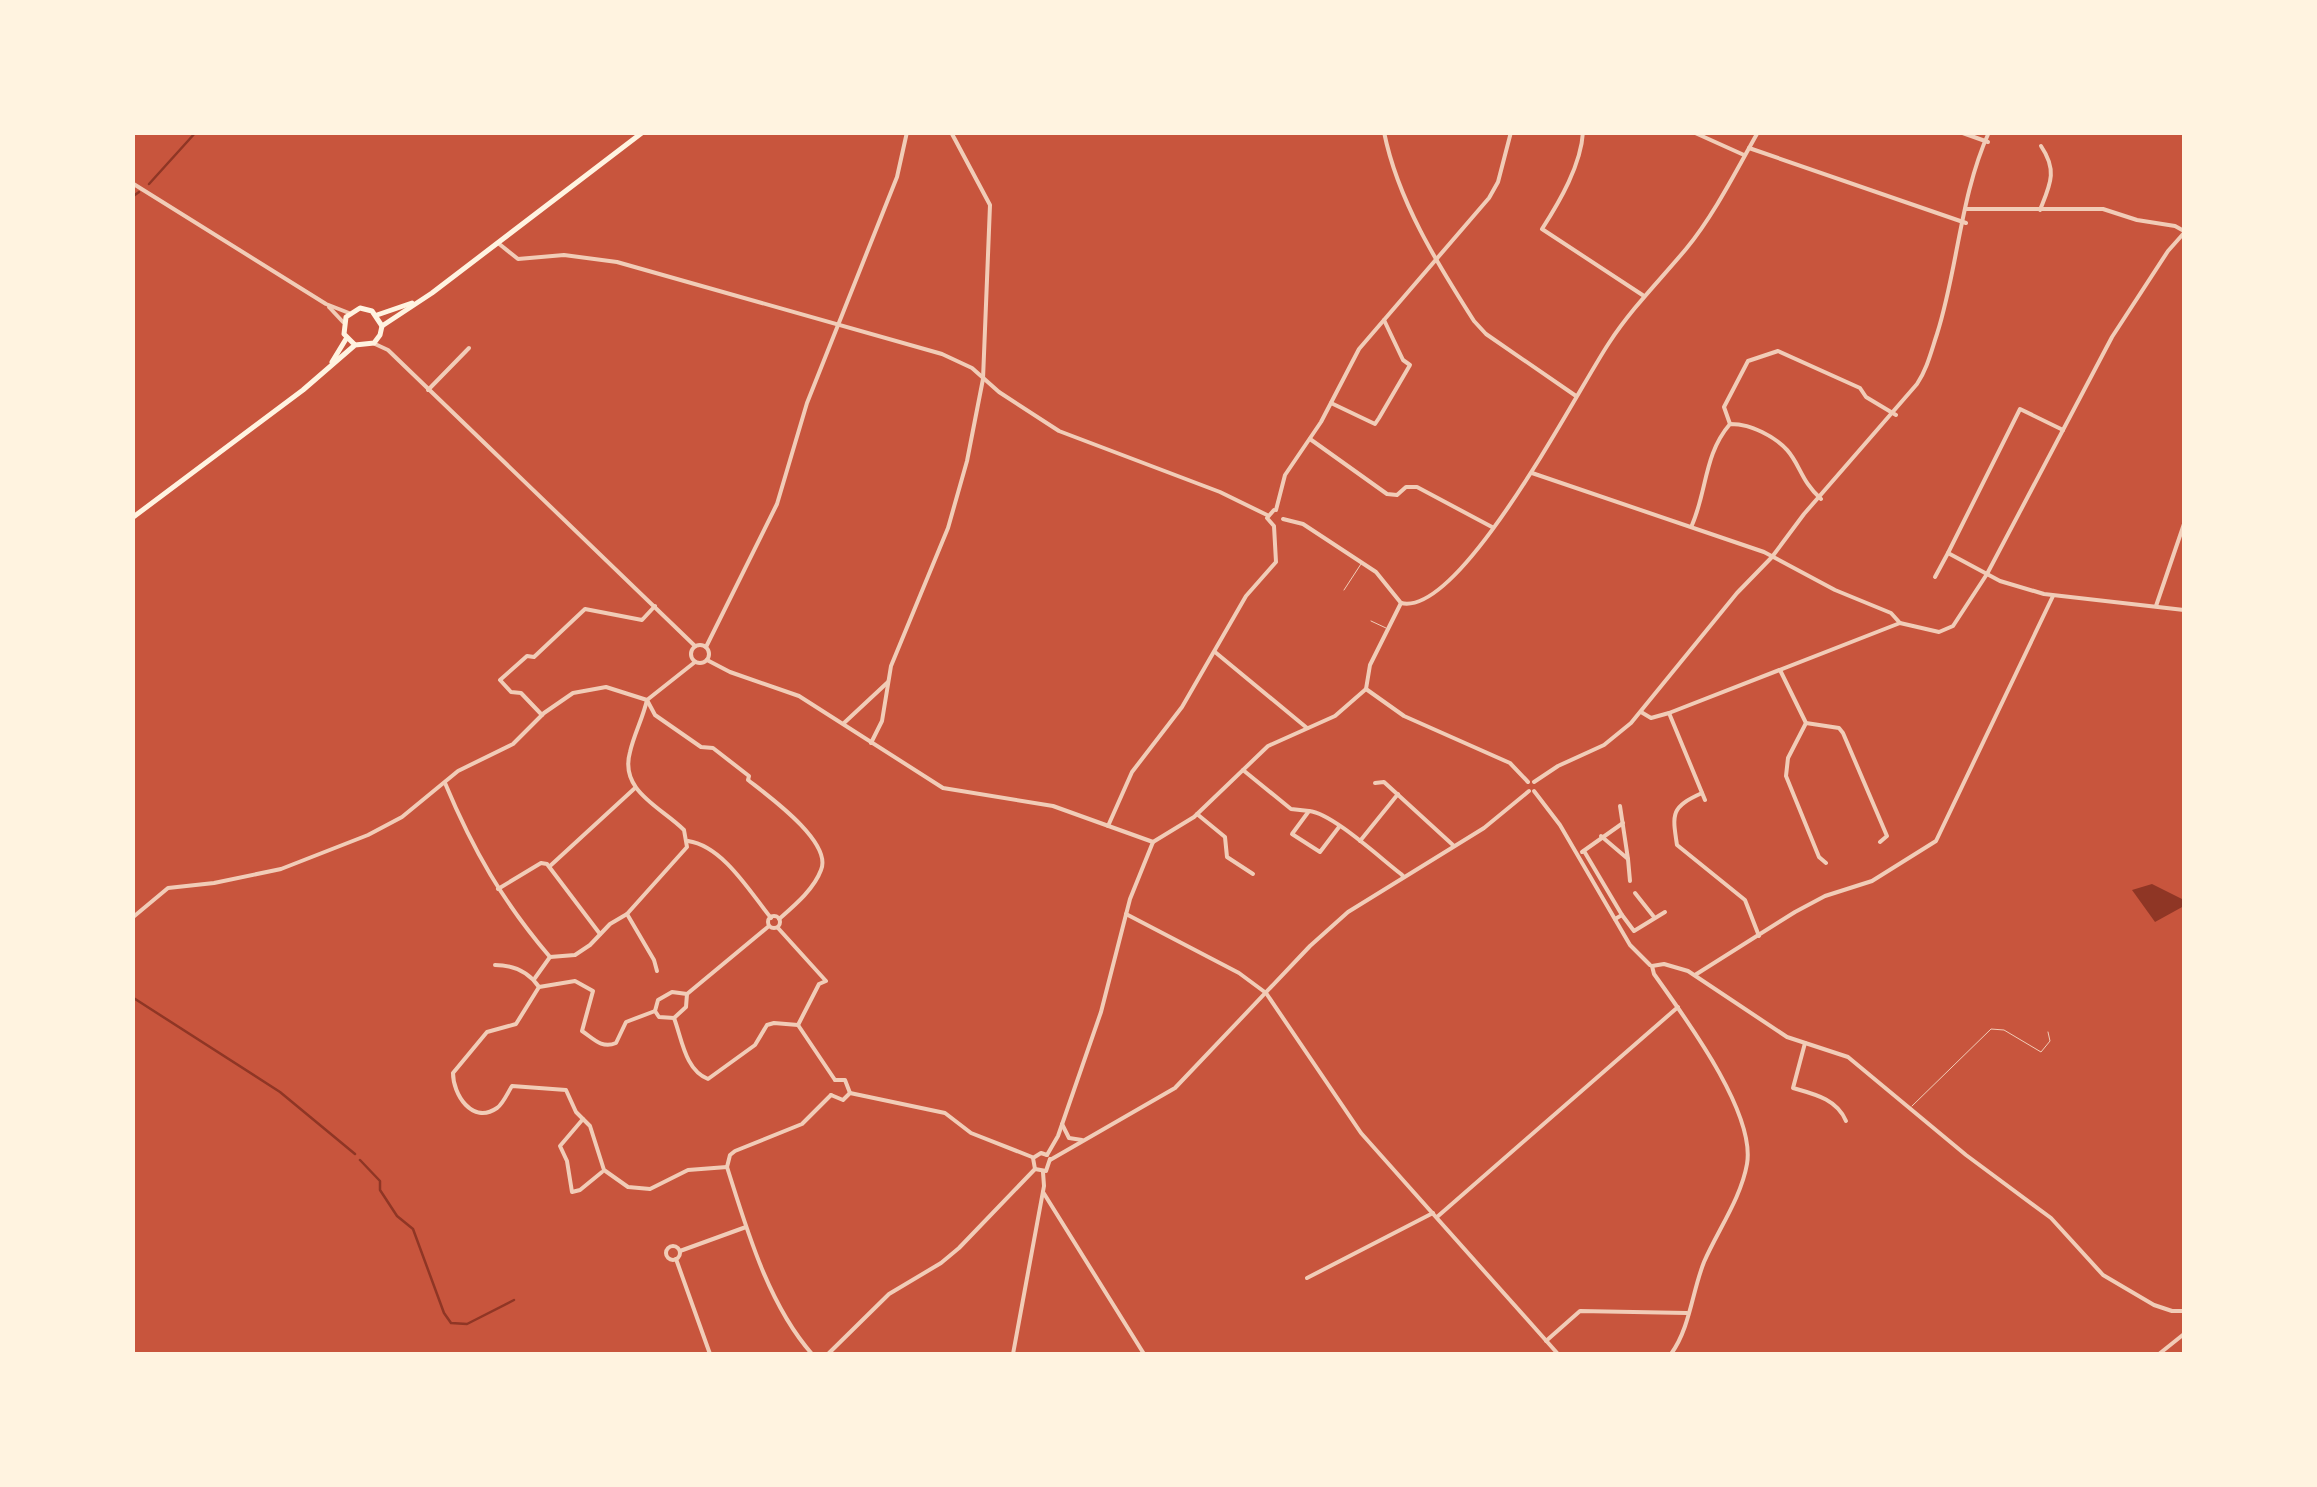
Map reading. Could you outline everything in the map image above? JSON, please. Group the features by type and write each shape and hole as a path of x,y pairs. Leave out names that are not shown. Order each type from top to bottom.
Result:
{"main road":[{"path":"382,326 643,132"},
{"path":"328,369 346,338 344,322 349,313 360,308 377,314 420,301"},
{"path":"132,518 355,346 374,343 382,326 377,314"},
{"path":"346,338 355,346"}],"street":[{"path":"706,647 776,504 800,425 897,176 907,132"},
{"path":"871,743 882,720 891,666 948,528 967,461 983,379 990,205 951,132"},
{"path":"1384,132 1410,212 1480,328 1576,396"},
{"path":"1511,132 1490,198 1359,349 1282,482 1276,510 1283,520 1303,524 1362,563 1381,577 1392,596 1401,602 1412,604 1435,592 1494,528 1532,474 1608,344 1690,243 1758,132"},
{"path":"1583,132 1568,180 1542,229 1644,296"},
{"path":"1693,132 1744,155"},
{"path":"1960,132 1986,142"},
{"path":"1531,782 1604,745 1640,712 1737,593 1895,414 1926,370 1964,224 1974,166 1989,132"},
{"path":"2040,210 2053,178 2041,146"},
{"path":"1748,148 1964,224"},
{"path":"132,183 326,304 349,313"},
{"path":"1532,474 1692,526 1772,557 1835,590 1891,613 1900,623 1929,630 1953,626 1987,574 2112,337 2184,232 2175,226 2103,209 1966,209"},
{"path":"498,243 518,259 600,259 953,358 1059,430 1220,492 1267,515"},
{"path":"326,304 344,322"},
{"path":"1331,403 1375,424 1410,365 1403,360 1384,320"},
{"path":"380,335 388,350 428,390 695,646 706,647"},
{"path":"374,343 388,350"},
{"path":"428,390 469,348"},
{"path":"1692,526 1701,506 1705,472 1730,424 1724,407 1748,360 1778,351 1860,388 1866,397 1895,414"},
{"path":"1935,577 2020,409 2064,430"},
{"path":"1730,424 1744,424 1783,442 1820,498"},
{"path":"1310,438 1387,494 1397,495 1406,487 1418,487 1494,528"},
{"path":"1267,515 1276,510"},
{"path":"1267,515 1274,526"},
{"path":"1274,526 1283,520"},
{"path":"2156,606 2184,524"},
{"path":"1108,826 1132,772 1182,707 1246,596 1276,562 1274,526"},
{"path":"1948,553 2000,581 2053,596 2184,610"},
{"path":"1696,975 1825,896 1872,881 1936,841 2053,596"},
{"path":"1043,1172 1048,1169 1048,1157 1101,1012 1126,914 1153,842 1198,814 1268,746 1334,716 1366,689 1368,670 1401,602"},
{"path":"542,715 522,693 511,692 500,680 527,656 534,658 585,609 642,620 655,606"},
{"path":"1640,712 1651,718 1669,713 1900,623"},
{"path":"695,646 691,654 695,662"},
{"path":"706,647 707,660"},
{"path":"1214,651 1308,728"},
{"path":"534,979 550,957 575,955 627,914 685,852 688,841 684,830 635,788 628,759 646,700 695,662 707,660 730,672 794,693 943,788 1054,806 1153,842"},
{"path":"1780,670 1806,723"},
{"path":"842,724 888,682"},
{"path":"132,918 168,888 281,869 368,835 402,817 466,766 514,744 562,698 606,687 646,700 656,715 701,747 713,748 750,776 748,780 798,820 822,853 822,870 800,901 779,918 770,918"},
{"path":"1366,689 1404,716 1510,763 1531,782 1532,791 1578,854 1640,958 1652,966 1668,965 1696,975 1776,1030 1848,1057 1976,1163 2051,1218 2103,1276 2154,1305 2184,1310"},
{"path":"1669,713 1705,800"},
{"path":"1806,723 1834,727 1843,733 1887,836 1880,842"},
{"path":"1806,723 1788,758 1786,776 1818,857 1826,862"},
{"path":"1242,770 1292,809 1319,812 1403,876"},
{"path":"1375,783 1384,782 1454,846"},
{"path":"445,783 482,865 513,914 550,957"},
{"path":"549,867 635,788"},
{"path":"1048,1157 1175,1088 1348,912 1498,819 1532,791"},
{"path":"1702,793 1680,802 1673,819 1677,846 1745,900 1759,936"},
{"path":"1360,842 1398,794"},
{"path":"1620,806 1630,881"},
{"path":"1309,811 1292,834 1314,850 1320,852 1339,827"},
{"path":"1198,814 1225,838 1227,858 1252,874"},
{"path":"1578,854 1623,823"},
{"path":"1602,836 1628,859"},
{"path":"655,1011 660,1017 674,1018 686,1007 687,994 769,926 770,918 729,867 702,845 688,841"},
{"path":"1584,850 1634,931 1665,912"},
{"path":"497,889 542,862 600,934"},
{"path":"1635,893 1654,918"},
{"path":"627,914 657,971"},
{"path":"1126,914 1239,974 1266,993 1354,1124 1558,1354"},
{"path":"1615,919 1622,915"},
{"path":"778,928 779,918"},
{"path":"769,926 778,928 826,981 820,984 798,1025"},
{"path":"495,965 512,964 540,987"},
{"path":"1652,966 1723,1082 1748,1154 1743,1179 1706,1258 1684,1332 1670,1354"},
{"path":"687,994 672,992 661,996 655,1011 626,1022 616,1043 609,1046 582,1031 593,992 575,981 540,987 516,1024 487,1032 467,1054 453,1073 455,1090 462,1103 485,1112 498,1108 512,1086 566,1090 576,1112 590,1126 604,1170 628,1187 648,1189 692,1169 727,1167"},
{"path":"1307,1278 1435,1215 1678,1007"},
{"path":"674,1018 696,1074 708,1079 755,1045 768,1026 798,1025"},
{"path":"798,1025 839,1100 850,1093 946,1113 971,1133 1033,1158"},
{"path":"1805,1043 1793,1088 1823,1097 1846,1121"},
{"path":"812,1354 782,1311 727,1167 730,1154 735,1151 802,1124 831,1087 845,1080 850,1093"},
{"path":"583,1119 560,1146 568,1161 572,1192 604,1170"},
{"path":"1062,1124 1069,1138 1082,1140"},
{"path":"1033,1158 1041,1153 1048,1157"},
{"path":"828,1354 889,1294 959,1248 1034,1169 1033,1158"},
{"path":"1034,1169 1043,1172"},
{"path":"1013,1354 1043,1192 1043,1172"},
{"path":"1043,1192 1144,1354"},
{"path":"710,1354 676,1260 680,1251 748,1227"},
{"path":"676,1260 669,1259 666,1251 673,1246 680,1251"},
{"path":"1546,1341 1580,1311 1687,1312"},
{"path":"2158,1354 2184,1334"}],"lane":[{"path":"1344,590 1362,563"},
{"path":"1371,621 1388,629"},
{"path":"1910,1108 1991,1028 2004,1030 2040,1052 2050,1041 2048,1032"}],"shaded area":[{"path":"2152,884 2184,900 2184,906 2155,922 2132,890"}],"waterway":[{"path":"149,184 196,132"},
{"path":"132,197 139,192"},
{"path":"132,997 280,1092 355,1154"},
{"path":"360,1160 380,1181 380,1190 397,1216 413,1229 451,1323 467,1324 514,1300"}]}
